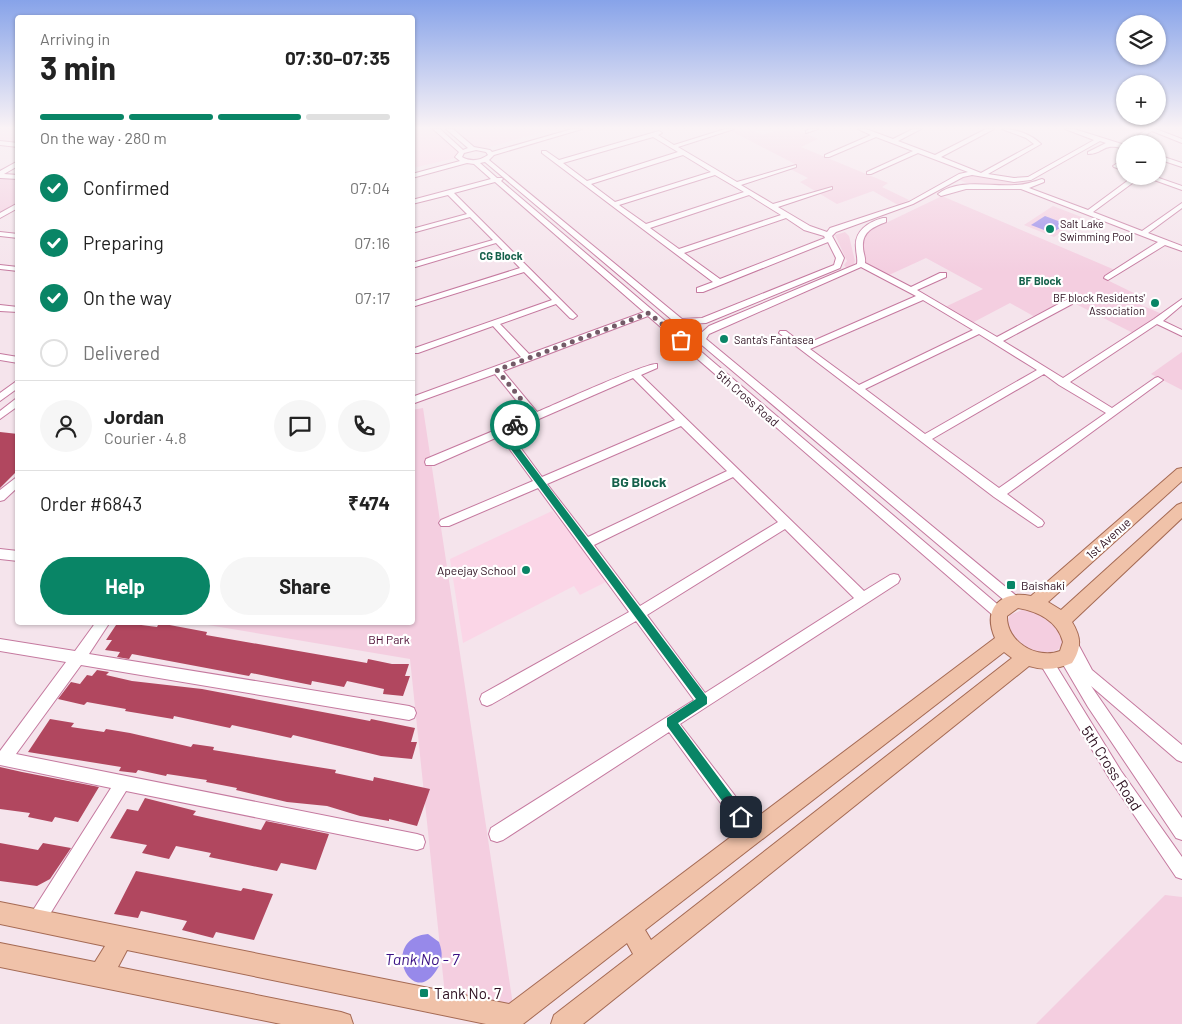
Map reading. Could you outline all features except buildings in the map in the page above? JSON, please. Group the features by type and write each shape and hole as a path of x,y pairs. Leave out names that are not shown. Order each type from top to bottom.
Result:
{"main road":[{"name":"1st Avenue","path":"1034,604 1182,473"},
{"path":"1061,621 1182,509"},
{"path":"563,1024 647,957 1037,660 1069,652 1071,637 1061,621 1046,609 1034,604 1015,602 1008,604 999,613 998,626 1006,640 1037,660"},
{"path":"0,913 512,1017 1006,640"},
{"path":"631,927 647,957"},
{"path":"102,974 122,937"},
{"path":"0,955 102,974 272,1016 341,1024"}],"street":[{"name":"5th Cross Road","path":"492,177 999,613"},
{"path":"415,201 506,177"},
{"name":"5th Cross Road","path":"506,177 1015,602"},
{"path":"579,177 718,282"},
{"path":"586,182 603,177"},
{"path":"614,204 703,177"},
{"path":"721,177 816,233 829,237 840,258 837,266"},
{"path":"735,185 761,177"},
{"path":"700,290 829,237 833,230 911,202 958,177"},
{"path":"995,177 1014,180 1029,179 1033,177"},
{"path":"1024,188 1048,177"},
{"path":"1029,179 1037,183"},
{"path":"950,182 960,186 1024,188 1182,249"},
{"path":"1166,183 1182,188"},
{"path":"1088,213 1127,185"},
{"path":"861,264 858,244 862,233 870,226 960,186"},
{"path":"771,207 830,188"},
{"path":"448,192 573,316"},
{"path":"645,227 748,193"},
{"path":"1143,234 1182,205"},
{"path":"0,216 15,207"},
{"path":"415,230 471,215"},
{"path":"679,252 786,216"},
{"path":"840,228 862,233"},
{"path":"0,234 15,236"},
{"path":"415,265 496,241"},
{"path":"1108,278 1164,242"},
{"path":"701,340 705,332 712,328 849,271 861,264"},
{"path":"861,264 922,296 1112,412"},
{"path":"680,322 703,321 837,266 849,271"},
{"path":"0,267 15,269"},
{"path":"415,304 524,269"},
{"path":"610,278 623,274"},
{"path":"911,290 943,275"},
{"path":"768,295 777,301"},
{"path":"804,348 922,296"},
{"path":"415,351 556,301"},
{"path":"1062,383 1157,322 1182,301"},
{"path":"996,341 1069,302"},
{"path":"0,308 15,310"},
{"path":"415,400 649,313"},
{"path":"1157,322 1182,334"},
{"path":"496,323 528,358"},
{"path":"858,389 978,331"},
{"path":"783,333 1038,523"},
{"path":"0,357 15,360"},
{"path":"430,462 654,366"},
{"path":"497,370 535,416"},
{"path":"924,439 1043,371"},
{"path":"634,374 863,598"},
{"path":"998,494 1158,380"},
{"path":"2,396 15,385"},
{"path":"2,396 15,395"},
{"path":"0,416 15,403"},
{"path":"446,523 539,481 682,421"},
{"path":"502,431 703,701"},
{"path":"586,544 734,472"},
{"path":"0,497 15,483"},
{"path":"487,699 639,613 785,523"},
{"path":"0,554 15,556"},
{"path":"497,834 894,579"},
{"path":"102,625 1,759 417,842"},
{"path":"0,645 409,713"},
{"path":"1069,652 1087,674 1182,755"},
{"name":"5th Cross Road","path":"1069,652 1093,702 1182,832"},
{"name":"5th Cross Road","path":"1037,660 1182,871"},
{"path":"670,722 753,833"},
{"path":"36,921 123,782"}],"shaded area":[{"name":"Apeejay School","path":"552,511 608,581 580,595 574,586 463,643 450,559"}],"green space":[{"path":"806,177 873,177 888,183 882,187 909,200 898,205 873,191 837,204 800,182 808,178"},
{"path":"965,177 978,177 1008,182 1031,182 995,187 974,185 960,180"},
{"path":"0,178 15,179 15,204 0,214"},
{"path":"942,196 1115,270 1103,278 1142,297 1134,302 1162,314 1133,333 1066,299 1035,317 1010,303 970,324 945,307 983,289 926,258 889,275 867,266 862,243 865,233"},
{"path":"1053,206 1084,218 1054,237 1024,225"},
{"path":"845,232 849,236 855,261 854,264 847,268 844,265 847,261 835,235"},
{"path":"1182,352 1182,390 1151,374"},
{"name":"BH Park","path":"423,408 513,1005 445,995 410,659 208,625 415,625 415,409"},
{"path":"1022,610 1041,615 1053,622 1063,639 1060,648 1051,652 1039,652 1026,648 1015,640 1008,629 1010,615"},
{"path":"1165,895 1182,897 1182,1024 1036,1024"}],"water":[{"name":"Salt Lake Swimming Pool","path":"1045,216 1066,224 1052,233 1031,225"},
{"name":"Tank No - 7","path":"428,934 439,942 442,953 441,960 436,971 426,981 417,982 404,969 402,958 405,947 413,938"}],"way so far":[{"path":"515,425 535,416 497,370 649,313 681,340"}],"place":[{"name":"Salt Lake Swimming Pool","path":"1050,229"},
{"name":"BF block Residents' Association","path":"1155,303"},
{"name":"Santa's Fantasea","path":"724,339"},
{"name":"Apeejay School","path":"526,570"},
{"name":"Baishaki","path":"1011,585"},
{"name":"Tank No. 7","path":"424,993"}],"district":[{"name":"CG Block","path":"501,255"},
{"name":"BF Block","path":"1040,280"},
{"name":"BG Block","path":"639,481"}],"route":[{"path":"515,425 502,431 703,701 670,722 741,817"}]}
